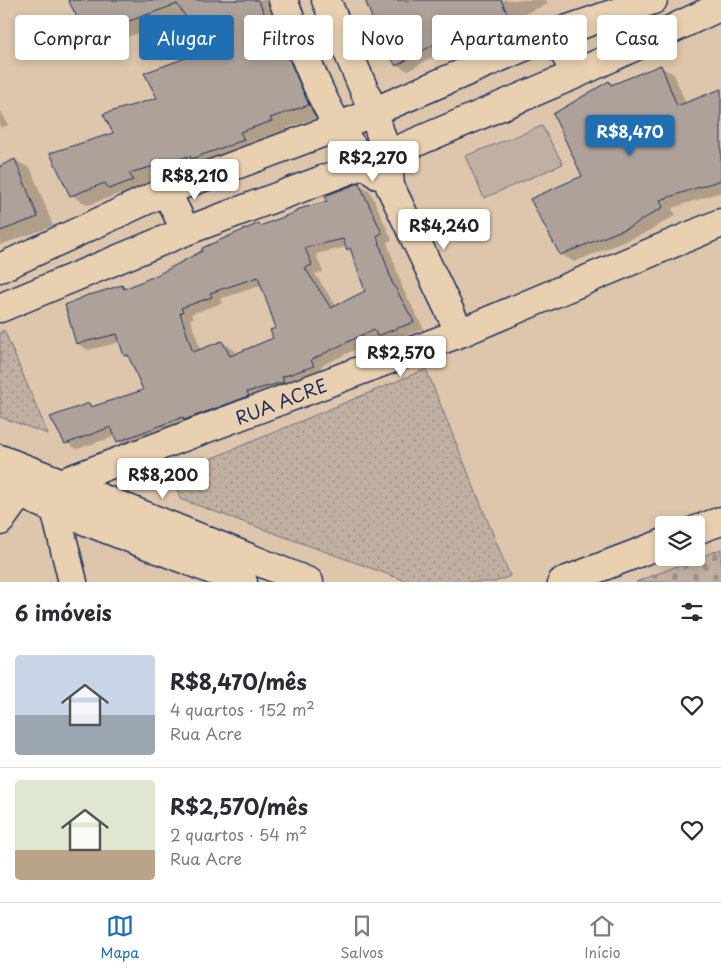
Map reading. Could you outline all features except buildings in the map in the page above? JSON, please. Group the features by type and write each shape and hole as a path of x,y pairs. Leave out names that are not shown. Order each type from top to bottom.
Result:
{"street":[{"path":"284,0 307,61 338,127 376,159 460,333"},
{"path":"326,0 373,111 376,159"},
{"path":"587,23 654,0"},
{"path":"0,308 186,231 376,159 576,74 721,6"},
{"path":"0,268 166,191 338,127 493,60"},
{"path":"568,60 576,74"},
{"path":"166,191 186,231"},
{"name":"RUA ACRE","path":"58,496 460,333 721,223"},
{"path":"0,459 58,496 243,582"},
{"path":"0,521 10,489 106,500 309,582"},
{"path":"58,496 73,582"},
{"path":"705,527 721,521"},
{"path":"562,582 655,546"}],"green space":[{"path":"542,126 563,164 484,198 465,156"},
{"path":"4,330 48,434 0,417 0,332"},
{"path":"426,369 510,576 495,582 409,582 180,499 176,485 181,471"},
{"path":"721,549 721,582 636,582 677,566 705,566 705,555"}]}
